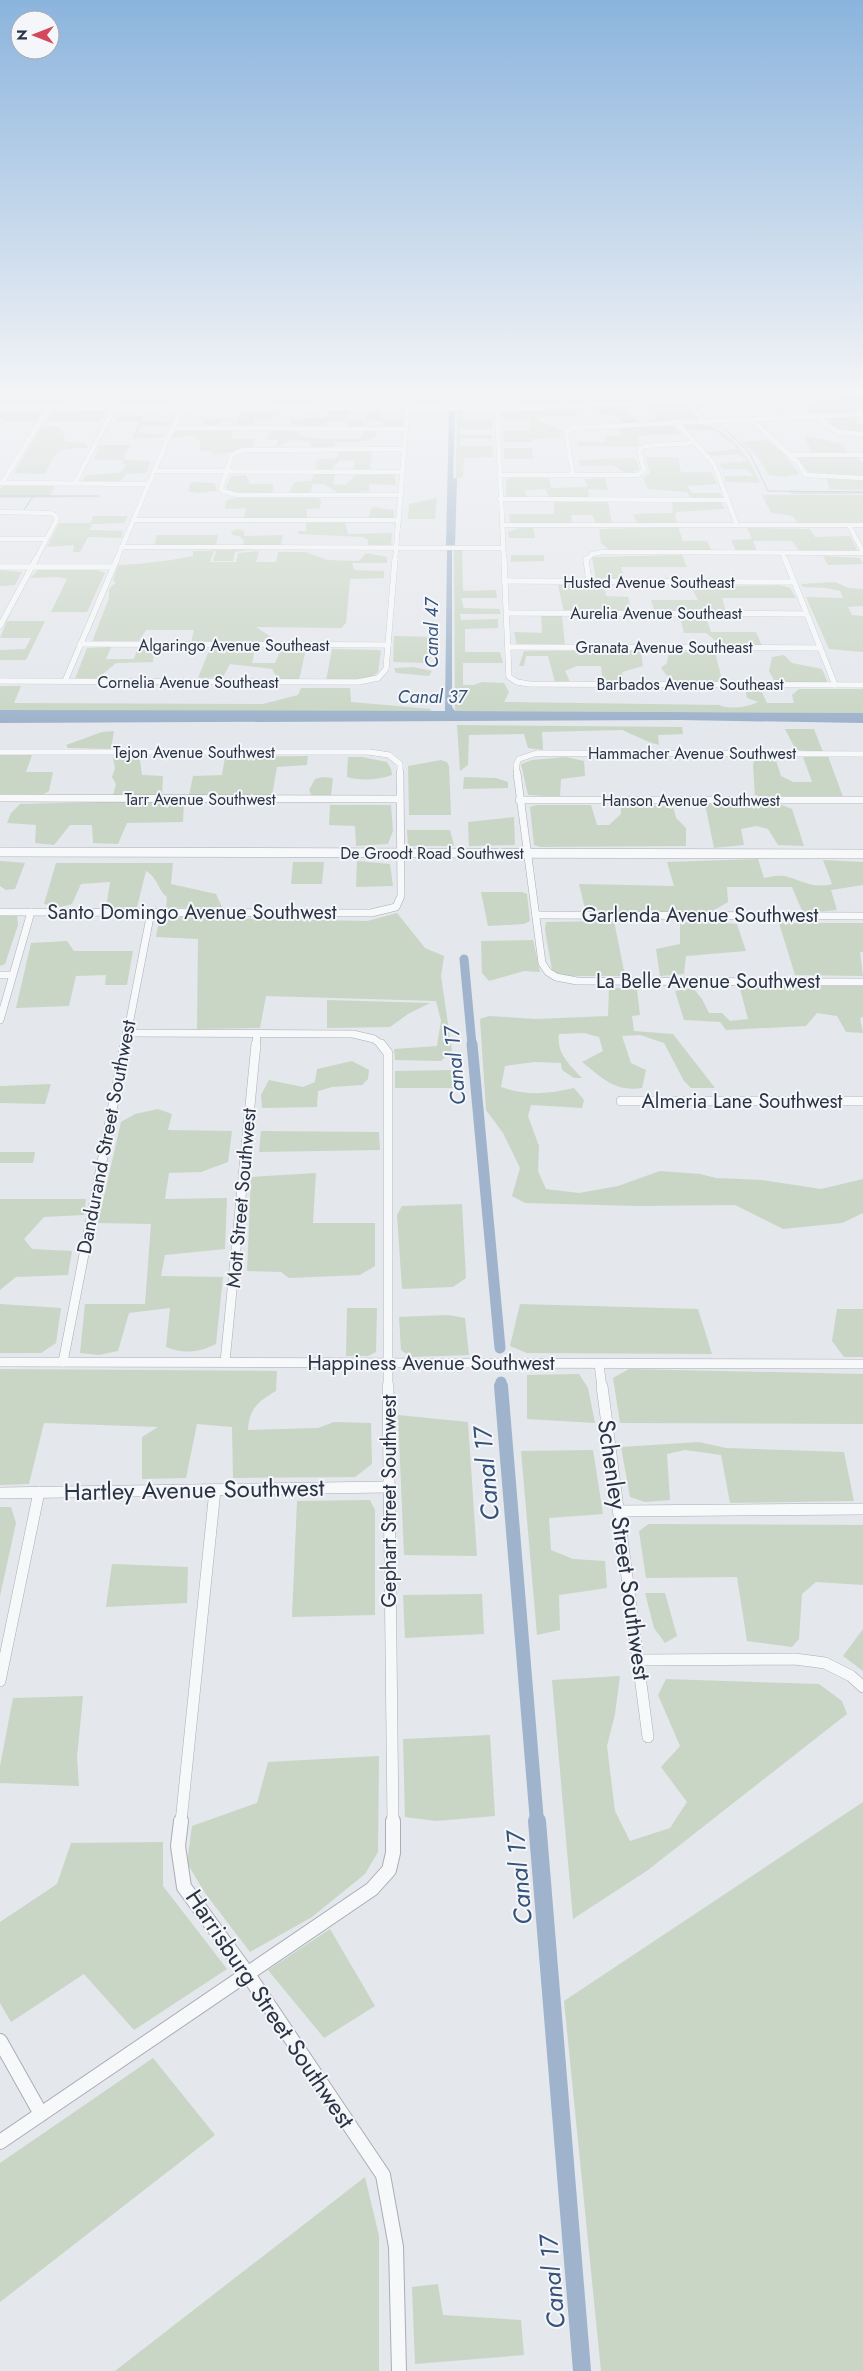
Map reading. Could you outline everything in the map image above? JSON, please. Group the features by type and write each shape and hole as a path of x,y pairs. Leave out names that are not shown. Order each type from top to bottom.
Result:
{"street":[{"path":"65,681 141,502"},
{"path":"388,645 400,502"},
{"path":"500,502 508,647"},
{"path":"729,502 737,525"},
{"path":"0,512 39,512 55,515 57,519 0,626"},
{"path":"133,520 399,520"},
{"path":"502,524 863,525"},
{"path":"589,582 586,559 588,556 597,553 863,553 849,525"},
{"path":"0,539 46,539"},
{"path":"121,547 503,548"},
{"path":"782,553 835,685"},
{"path":"0,567 113,567"},
{"name":"Husted Avenue Southeast","path":"504,581 794,582"},
{"name":"Aurelia Avenue Southeast","path":"507,613 806,614"},
{"name":"Algaringo Avenue Southeast","path":"80,644 388,645"},
{"name":"Cornelia Avenue Southeast","path":"0,681 358,682 382,676 386,669 388,645"},
{"name":"Granata Avenue Southeast","path":"508,647 819,648"},
{"name":"Barbados Avenue Southeast","path":"508,647 510,677 517,682 529,684 863,685"},
{"name":"Tejon Avenue Southwest","path":"0,752 369,752 388,754 400,764 399,799"},
{"name":"Hammacher Avenue Southwest","path":"520,800 517,760 522,756 537,753 863,754"},
{"name":"Tarr Avenue Southwest","path":"0,798 399,799"},
{"path":"399,799 400,853"},
{"path":"520,800 536,915"},
{"name":"Hanson Avenue Southwest","path":"520,800 863,800"},
{"name":"De Groodt Road Southwest","path":"0,852 863,854"},
{"name":"Santo Domingo Avenue Southwest","path":"0,912 385,911 396,906 400,899 400,853"},
{"path":"0,1020 31,912"},
{"name":"Dandurand Street Southwest","path":"63,1362 151,912"},
{"name":"Garlenda Avenue Southwest","path":"536,915 863,916"},
{"name":"La Belle Avenue Southwest","path":"536,915 542,963 546,971 563,980 863,982"},
{"path":"0,975 12,975"},
{"path":"126,1033 353,1034 368,1036 382,1043"},
{"name":"Mott Street Southwest","path":"225,1362 257,1034"},
{"name":"Gephart Street Southwest","path":"382,1043 388,1053 388,1487 393,1853 389,1870"},
{"name":"Almeria Lane Southwest","path":"621,1100 863,1101"},
{"name":"Happiness Avenue Southwest","path":"0,1362 388,1361 599,1364 863,1364"},
{"name":"Schenley Street Southwest","path":"599,1364 640,1660 648,1737"},
{"name":"Hartley Avenue Southwest","path":"0,1493 388,1487"},
{"name":"Harrisburg Street Southwest","path":"215,1490 178,1846 179,1864 184,1887 247,1973 383,2175 396,2247 399,2371"},
{"path":"0,1681 39,1492"},
{"path":"619,1511 863,1509"},
{"path":"640,1660 795,1659 825,1664 851,1676 863,1687"},
{"path":"0,2142 372,1888 389,1870"},
{"path":"0,2041 41,2114"}],"green space":[{"path":"226,502 321,502 320,508 307,509 307,519 244,519 246,508 225,509"},
{"path":"437,502 435,519 408,519 409,504"},
{"path":"554,502 608,502 612,523 596,523 592,515 571,515 572,523 510,523 509,514 554,514"},
{"path":"721,502 725,509 677,512 675,515 677,523 637,524 633,514 673,513 672,503"},
{"path":"765,502 863,502 863,524 798,524 793,516 771,513"},
{"path":"372,507 394,510 394,519 368,519"},
{"path":"93,516 128,516 124,523 92,524 89,530 123,531 121,538 88,537 80,552 73,552 74,545 47,547 59,523 91,523"},
{"path":"306,523 345,523 348,534 392,533 391,546 368,547 368,540 363,537 298,534 298,531 306,531"},
{"path":"678,527 683,541 707,541 711,550 609,550 601,543 599,529"},
{"path":"519,528 533,528 535,538 509,538 508,532"},
{"path":"747,528 810,529 815,537 850,536 857,549 853,552 800,552 792,541 753,541 757,551 736,551 731,540 752,539"},
{"path":"237,529 244,531 244,536 283,535 281,546 242,546 244,540 239,536 232,535 231,532"},
{"path":"157,535 218,535 216,546 154,546"},
{"path":"196,549 258,549 235,552 233,561 213,561 216,551"},
{"path":"454,550 462,550 463,591 496,590 497,598 461,598 464,608 499,609 501,614 460,614 461,620 498,619 498,628 465,629 465,652 500,652 503,663 463,663 463,685 474,685 482,682 504,683 509,692 504,702 719,705 733,708 758,702 747,698 745,688 760,688 767,703 794,703 792,695 799,689 863,689 863,713 455,711"},
{"path":"193,551 214,551 210,562 236,562 238,553 259,551 256,562 276,562 278,552 305,552 328,560 359,561 366,553 387,557 387,563 352,563 354,570 384,571 384,578 350,579 346,623 341,628 256,627 271,637 265,643 191,643 194,630 146,630 138,642 92,642 109,598 109,589 116,582 113,581 118,565 156,562 193,556"},
{"path":"511,555 544,555 544,561 511,562"},
{"path":"682,555 687,567 621,567 625,580 596,580 592,557"},
{"path":"823,556 860,558 863,564 828,565"},
{"path":"39,569 97,570 105,573 87,612 51,612 67,579 58,577 30,578"},
{"path":"0,570 22,572 15,585 0,586"},
{"path":"835,582 848,588 863,589 863,606 848,607 852,615 863,616 863,652 829,649 806,597 843,598 840,591 803,587 801,584"},
{"path":"604,584 606,596 628,597 632,612 564,612 558,585"},
{"path":"779,585 790,588 796,598 722,598 726,612 655,612 651,600 698,600 691,587"},
{"path":"541,616 562,616 565,646 517,646 514,632 542,633"},
{"path":"706,617 711,632 756,632 762,646 722,646 706,633 684,633 680,618"},
{"path":"7,621 45,621 26,660 0,660 0,650 25,649 31,638 0,638"},
{"path":"394,636 433,637 431,657 427,663 393,662"},
{"path":"111,647 106,659 134,659 137,650 154,650 153,662 116,663 97,679 75,679 87,648"},
{"path":"210,648 255,649 252,663 275,663 281,649 306,649 299,680 278,679 272,669 230,664 223,677 198,678"},
{"path":"332,649 381,651 378,672 370,679 326,681"},
{"path":"524,651 641,651 643,666 622,672 624,682 603,683 601,666 577,666 565,671 570,682 555,682 548,656 526,656 524,666 519,666"},
{"path":"669,652 715,652 723,684 673,683 661,668 667,663"},
{"path":"784,655 792,663 822,669 828,683 774,680 769,671 772,657"},
{"path":"413,667 432,671 429,676 396,673 394,668"},
{"path":"0,686 21,686 14,703 263,704 298,695 301,688 350,688 351,702 431,709 430,712 0,710"},
{"path":"457,725 682,727 683,734 658,735 659,745 622,730 542,732 543,750 528,748 524,734 469,735 468,765 460,771"},
{"path":"785,729 814,729 823,752 796,750"},
{"path":"114,731 111,749 68,748 66,745 102,732"},
{"path":"0,755 32,755 26,772 53,772 49,791 42,795 0,794"},
{"path":"136,756 140,760 142,775 163,776 162,795 113,795 116,784 112,777 115,768 113,758"},
{"path":"308,756 307,765 277,767 272,796 189,795 193,776 222,775 225,757"},
{"path":"828,756 843,797 755,798 753,765 755,757 775,757 781,776 793,782 812,782 803,757"},
{"path":"348,757 362,757 387,762 392,775 369,779 347,777"},
{"path":"566,757 584,761 585,776 561,779 560,797 528,795 521,764 532,760"},
{"path":"441,760 447,762 449,766 451,815 409,815 408,766"},
{"path":"322,777 333,778 331,795 312,796 309,790 315,779"},
{"path":"464,777 496,778 508,782 508,788 463,789"},
{"path":"184,802 183,822 127,823 118,844 93,843 92,825 70,825 54,845 35,843 36,825 7,823 11,813 20,804"},
{"path":"705,804 779,804 792,809 804,846 778,845 768,829 757,826 741,829 744,845 714,848"},
{"path":"330,805 391,805 393,831 388,844 356,846 355,826 329,825"},
{"path":"536,805 591,805 597,825 609,825 621,814 621,805 673,806 676,818 686,828 686,846 541,847 534,845 530,807"},
{"path":"514,817 515,845 469,846 468,822"},
{"path":"407,830 450,830 454,846 408,846"},
{"path":"758,859 764,878 784,876 818,885 832,884 823,860 863,862 863,885 831,890 837,910 803,913 792,887 727,887 728,902 711,912 595,912 585,909 579,884 674,886 667,862"},
{"path":"0,861 25,863 15,889 6,890 0,886"},
{"path":"357,861 390,864 393,886 356,887"},
{"path":"293,862 324,862 322,884 291,884"},
{"path":"56,863 173,863 171,884 216,894 222,907 166,908 167,897 153,877 146,871 137,907 106,908 110,882 81,884 72,904 60,907 44,904"},
{"path":"481,892 522,892 527,894 530,921 524,924 488,926"},
{"path":"397,913 425,948 444,956 441,976 452,1051 441,1061 395,1060 394,1049 437,1046 441,1021 436,1001 266,996 260,1028 197,1029 198,939 156,937 159,920 167,917 367,921"},
{"path":"0,916 17,916 18,925 5,964 0,966"},
{"path":"614,921 624,971 623,976 561,976 552,970 545,930 546,922"},
{"path":"700,921 737,924 746,951 686,956 684,974 660,976 656,949 680,944 680,923"},
{"path":"779,923 863,923 863,952 860,952 863,976 795,975"},
{"path":"533,940 540,972 524,971 489,981 482,973 481,941"},
{"path":"67,941 74,951 133,951 127,985 105,985 106,975 76,976 69,1006 16,1008 31,943"},
{"path":"739,985 863,985 863,1017 860,1018 863,1033 846,1032 837,1016 817,1013 806,1026 726,1030 720,1022 684,1020 675,991 693,988 702,999 709,1013 722,1013 730,1021 748,1019"},
{"path":"609,987 637,990 640,1015 632,1016 634,1031 673,1034 715,1088 691,1088 684,1081 664,1043 640,1035 622,1036 631,1063 646,1070 642,1088 632,1089 616,1086 582,1062 603,1051 599,1037 584,1033 559,1034 562,1053 582,1078 574,1078 562,1070 561,1063 535,1062 505,1066 501,1087 528,1093 556,1092 574,1088 584,1100 582,1108 531,1105 528,1116 539,1146 538,1171 546,1189 579,1193 618,1186 660,1171 700,1174 716,1178 762,1180 821,1189 863,1179 863,1213 842,1223 783,1229 735,1205 638,1206 525,1203 512,1196 520,1168 503,1133 486,1110 480,1019 489,1016 536,1019 608,1016"},
{"path":"327,1000 430,1003 408,1014 390,1027 327,1028"},
{"path":"352,1061 369,1070 368,1079 362,1085 332,1087 318,1091 317,1107 262,1108 261,1095 269,1080 303,1087 315,1082 317,1069"},
{"path":"453,1070 456,1088 395,1088 395,1071"},
{"path":"51,1084 45,1104 0,1103 0,1086"},
{"path":"158,1109 172,1114 168,1130 232,1131 228,1162 201,1172 169,1173 165,1199 227,1198 225,1249 165,1255 161,1276 223,1277 216,1344 191,1352 166,1347 170,1308 129,1313 118,1351 99,1355 80,1353 85,1304 145,1304 151,1224 98,1223 121,1122 135,1114"},
{"path":"261,1131 379,1132 380,1150 259,1152"},
{"path":"0,1152 35,1152 33,1163 0,1163"},
{"path":"316,1173 313,1223 375,1223 375,1266 360,1275 289,1278 281,1272 247,1271 251,1177"},
{"path":"0,1199 86,1199 84,1215 44,1217 24,1239 32,1249 72,1251 68,1275 16,1277 0,1290"},
{"path":"462,1204 466,1278 453,1287 402,1289 397,1215 402,1206"},
{"path":"0,1304 61,1308 56,1343 41,1353 0,1353"},
{"path":"520,1304 698,1309 712,1354 527,1353 510,1346"},
{"path":"347,1308 377,1308 376,1352 368,1356 346,1356"},
{"path":"837,1309 863,1309 863,1357 844,1357 832,1341"},
{"path":"448,1315 465,1318 469,1355 411,1357 401,1350 399,1317"},
{"path":"0,1369 277,1371 276,1391 256,1406 250,1416 248,1430 318,1428 334,1422 371,1423 372,1464 355,1477 233,1478 232,1427 197,1424 186,1478 142,1479 142,1437 158,1427 44,1423 29,1484 0,1485"},
{"path":"629,1369 863,1374 863,1424 620,1423 613,1378"},
{"path":"579,1374 588,1388 595,1423 527,1419 527,1375"},
{"path":"398,1415 468,1422 477,1556 404,1555"},
{"path":"699,1442 726,1448 844,1452 854,1501 730,1503 721,1455 685,1450 667,1454 670,1500 645,1502 630,1497 621,1447"},
{"path":"593,1450 603,1514 549,1518 551,1550 573,1559 605,1561 607,1588 559,1595 560,1630 537,1635 521,1451"},
{"path":"370,1500 375,1510 375,1615 292,1617 297,1501"},
{"path":"0,1507 11,1507 16,1523 0,1596"},
{"path":"649,1524 863,1525 863,1585 816,1582 802,1594 799,1639 792,1647 747,1641 737,1577 646,1578 639,1531"},
{"path":"112,1564 188,1567 187,1603 106,1607"},
{"path":"645,1593 665,1593 677,1636 665,1643 654,1628"},
{"path":"482,1594 484,1634 405,1638 403,1595"},
{"path":"863,1629 863,1671 843,1656"},
{"path":"620,1676 615,1714 607,1746 615,1811 630,1841 670,1828 687,1802 661,1767 680,1746 658,1695 666,1679 819,1684 842,1701 847,1714 648,1870 573,1919 552,1680"},
{"path":"83,1696 77,1757 79,1786 0,1783 0,1766 13,1698"},
{"path":"490,1735 495,1816 436,1821 405,1817 403,1739"},
{"path":"379,1756 378,1852 365,1874 312,1917 250,1952 205,1893 187,1863 192,1826 257,1803 268,1762"},
{"path":"863,1802 863,2371 601,2371 564,2001"},
{"path":"163,1842 163,1886 227,1969 134,2030 84,1974 11,2022 0,2003 0,1922 57,1884 71,1843"},
{"path":"330,1929 375,2006 324,2038 268,1970"},
{"path":"153,2058 215,2135 0,2302 0,2163"},
{"path":"365,2177 379,2236 379,2371 115,2371"},
{"path":"438,2284 443,2315 521,2320 524,2355 415,2364 412,2287"}],"water":[{"path":"447,502 456,502 455,547 446,547"},
{"path":"447,549 452,550 452,707 455,711 863,713 863,723 680,720 0,723 0,710 445,711"}],"waterway":[{"path":"24,510 29,502"},
{"name":"Canal 17","path":"464,959 472,1045"},
{"name":"Canal 17","path":"472,1044 500,1348"},
{"name":"Canal 17","path":"501,1386 537,1822"},
{"name":"Canal 17","path":"537,1821 582,2371"}],"water label":[{"name":"Canal 47","path":"432,633"},
{"name":"Canal 37","path":"432,697"}]}
